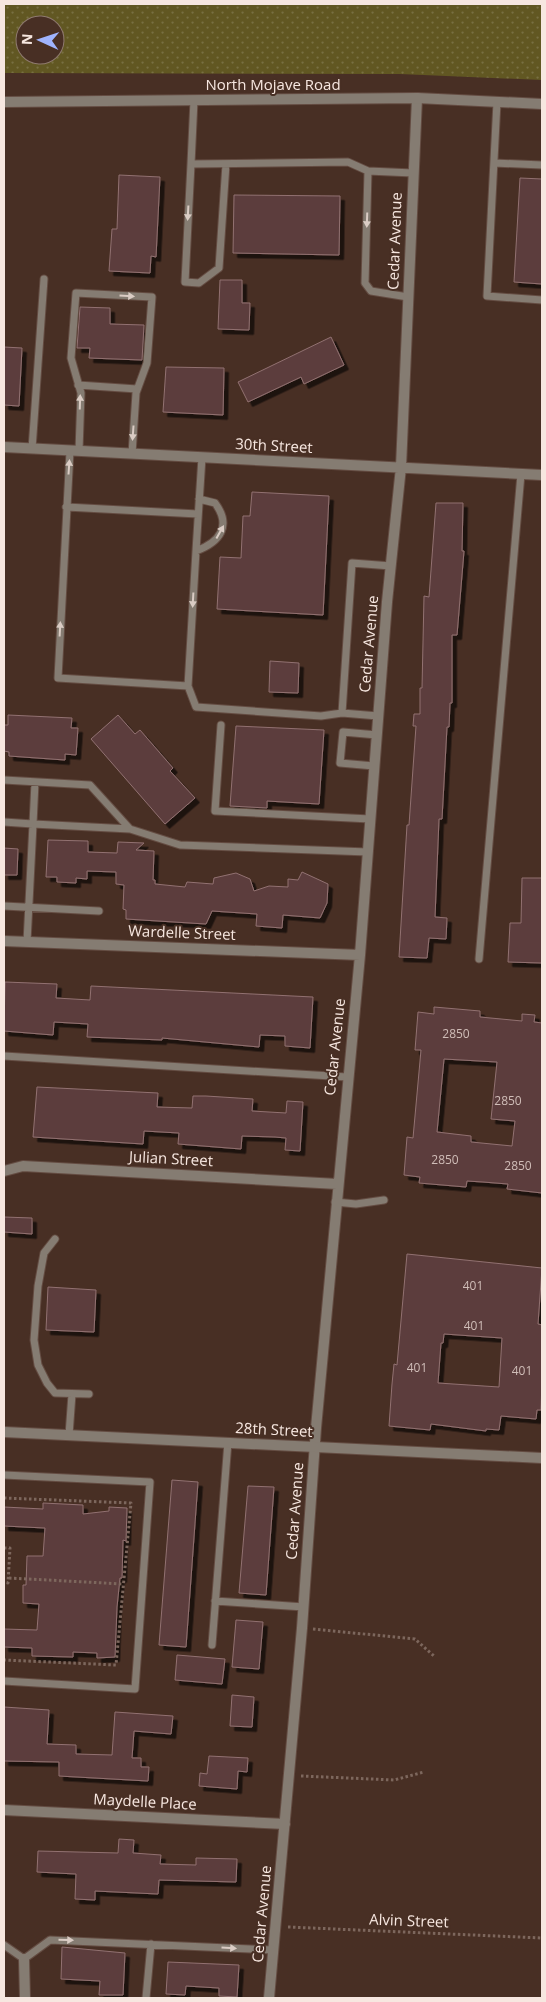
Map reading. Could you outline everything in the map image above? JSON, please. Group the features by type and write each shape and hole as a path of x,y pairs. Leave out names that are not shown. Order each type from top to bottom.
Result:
{"street":[{"name":"North Mojave Road","path":"4,102 417,98 542,104"},
{"name":"Cedar Avenue","path":"269,1998 290,1776 304,1607 314,1446 335,1202 360,955 378,716 401,467 417,98"},
{"name":"30th Street","path":"4,447 542,475"},
{"name":"Wardelle Street","path":"4,941 360,955"},
{"name":"Julian Street","path":"4,1171 23,1166 337,1184"},
{"name":"28th Street","path":"4,1432 542,1458"},
{"name":"Maydelle Place","path":"4,1810 285,1824"},
{"path":"24,1959 24,1998"}],"lane":[{"path":"194,100 185,282 199,283 218,268 226,164"},
{"path":"497,102 487,296 542,300"},
{"path":"191,164 348,162 368,171 413,173"},
{"path":"494,163 542,165"},
{"path":"368,171 365,283 371,291 408,297"},
{"path":"32,448 44,279"},
{"path":"132,454 137,389 147,363 152,297 76,293 71,358 81,393 66,508 58,678 188,686"},
{"path":"78,385 137,389"},
{"path":"202,457 188,686 196,707 321,716 342,713 378,716"},
{"path":"479,959 521,474"},
{"path":"196,551 208,547 219,537 224,526 222,512 216,503 199,499"},
{"path":"66,508 198,514"},
{"path":"342,713 352,563 391,566"},
{"path":"221,725 214,811 370,819"},
{"path":"374,766 340,763 343,732 377,735"},
{"path":"4,780 90,784 130,829"},
{"path":"28,942 35,782"},
{"path":"4,822 130,829 180,845 368,852"},
{"path":"4,906 99,912"},
{"path":"4,1056 347,1077"},
{"path":"335,1202 356,1204 384,1200"},
{"path":"55,1238 44,1253 38,1286 35,1350 38,1365 55,1393 89,1394"},
{"path":"69,1435 72,1394"},
{"path":"212,1645 228,1442"},
{"path":"4,1474 150,1482 135,1689 4,1681"},
{"path":"215,1601 304,1607"},
{"path":"4,1945 24,1959 50,1940 273,1950"},
{"path":"146,1998 151,1944"}],"path":[{"path":"4,1498 131,1503 116,1665 4,1660"},
{"path":"4,1548 10,1548 8,1582 4,1582"},
{"path":"8,1578 123,1584"},
{"path":"302,1628 415,1639 434,1656"},
{"path":"290,1776 394,1780 424,1772"},
{"name":"Alvin Street","path":"275,1926 542,1938"}],"shaded area":[{"path":"4,4 542,4 542,80 400,74 4,73"}],"building":[{"path":"119,175 160,177 156,257 151,256 150,273 109,271 112,229 117,229"},
{"path":"520,178 542,179 542,284 514,282"},
{"path":"234,195 340,196 339,255 233,253"},
{"path":"220,280 242,280 242,303 250,303 249,330 218,329"},
{"path":"80,307 110,308 110,324 144,325 142,360 89,358 90,348 77,348"},
{"path":"331,337 344,365 304,384 301,377 248,402 238,382"},
{"path":"4,347 22,348 19,406 4,405"},
{"path":"166,367 224,368 223,415 163,412"},
{"path":"252,492 329,496 323,615 217,609 220,557 241,558 243,516 250,516"},
{"path":"436,503 463,503 462,551 464,551 457,635 452,635 452,703 450,703 449,727 447,727 442,819 439,819 435,917 447,918 446,939 429,938 427,958 399,957 407,825 409,825 416,726 413,726 414,714 420,714 424,596 429,597"},
{"path":"270,661 299,663 298,693 269,692"},
{"path":"8,715 72,718 71,728 78,728 76,755 65,754 65,760 9,756 9,752 4,751 4,725 8,725"},
{"path":"118,715 135,734 140,730 173,768 170,771 195,798 165,824 91,739"},
{"path":"236,726 324,730 319,804 267,801 267,808 230,806"},
{"path":"48,840 88,841 88,852 117,853 118,842 144,843 136,850 154,851 153,880 155,880 155,884 185,887 187,882 213,884 214,878 236,873 250,879 254,891 269,886 288,887 288,879 298,880 302,872 328,884 327,903 320,918 283,915 282,928 256,926 257,914 212,911 206,924 126,919 126,910 123,909 124,885 116,884 116,872 87,871 87,879 76,878 76,883 57,882 57,877 46,877"},
{"path":"4,848 18,849 17,875 4,875"},
{"path":"522,878 542,878 542,963 508,962 510,923 521,923"},
{"path":"5,982 57,984 56,998 90,1000 91,986 313,997 310,1048 285,1046 285,1036 260,1035 259,1047 162,1038 162,1040 87,1037 88,1024 54,1022 53,1035 4,1031"},
{"path":"434,1007 480,1011 480,1017 522,1021 522,1014 535,1015 534,1022 542,1023 542,1193 507,1189 508,1184 467,1181 466,1187 419,1183 420,1177 404,1175 407,1137 413,1138 421,1050 415,1050 418,1012 434,1014","holes":["444,1059 497,1062 491,1119 515,1121 512,1146 471,1142 471,1136 437,1132"]},
{"path":"37,1087 158,1093 157,1107 192,1108 193,1096 206,1096 253,1099 252,1111 286,1113 287,1101 303,1102 300,1151 285,1150 286,1138 275,1137 242,1136 241,1149 178,1144 179,1133 144,1131 143,1144 33,1137"},
{"path":"4,1217 32,1218 32,1234 4,1232"},
{"path":"407,1254 542,1268 538,1324 542,1325 541,1410 537,1410 536,1419 501,1416 499,1430 486,1429 486,1431 431,1424 430,1430 389,1426 394,1364 397,1365","holes":["444,1334 502,1338 499,1387 438,1383 441,1343 443,1343"]},
{"path":"48,1287 96,1290 94,1332 46,1330"},
{"path":"172,1480 198,1482 186,1647 159,1645"},
{"path":"248,1486 274,1487 266,1595 239,1593"},
{"path":"43,1503 83,1505 83,1514 109,1511 109,1507 127,1508 126,1541 123,1540 122,1578 120,1578 117,1607 115,1657 97,1658 97,1653 73,1652 73,1657 32,1656 32,1648 4,1647 4,1629 37,1630 39,1604 23,1603 23,1585 26,1585 27,1556 43,1556 45,1528 4,1526 4,1507 43,1509"},
{"path":"236,1620 263,1622 259,1669 232,1667"},
{"path":"177,1655 225,1659 222,1684 175,1680"},
{"path":"232,1695 254,1697 252,1727 230,1726"},
{"path":"4,1707 49,1710 47,1744 76,1745 76,1754 112,1755 115,1712 173,1716 171,1734 134,1731 132,1758 141,1758 141,1767 149,1767 148,1781 59,1776 59,1762 4,1761"},
{"path":"209,1756 248,1758 247,1772 238,1771 237,1789 199,1786 200,1773 207,1774"},
{"path":"119,1839 134,1840 133,1853 161,1855 160,1864 196,1865 196,1858 237,1859 236,1882 159,1880 158,1894 95,1891 95,1900 75,1899 76,1874 37,1872 38,1851 118,1853"},
{"path":"62,1947 125,1953 123,1995 99,1995 100,1981 61,1979"},
{"path":"168,1962 239,1965 237,1997 219,1996 219,1988 186,1986 185,1995 166,1994"}]}
